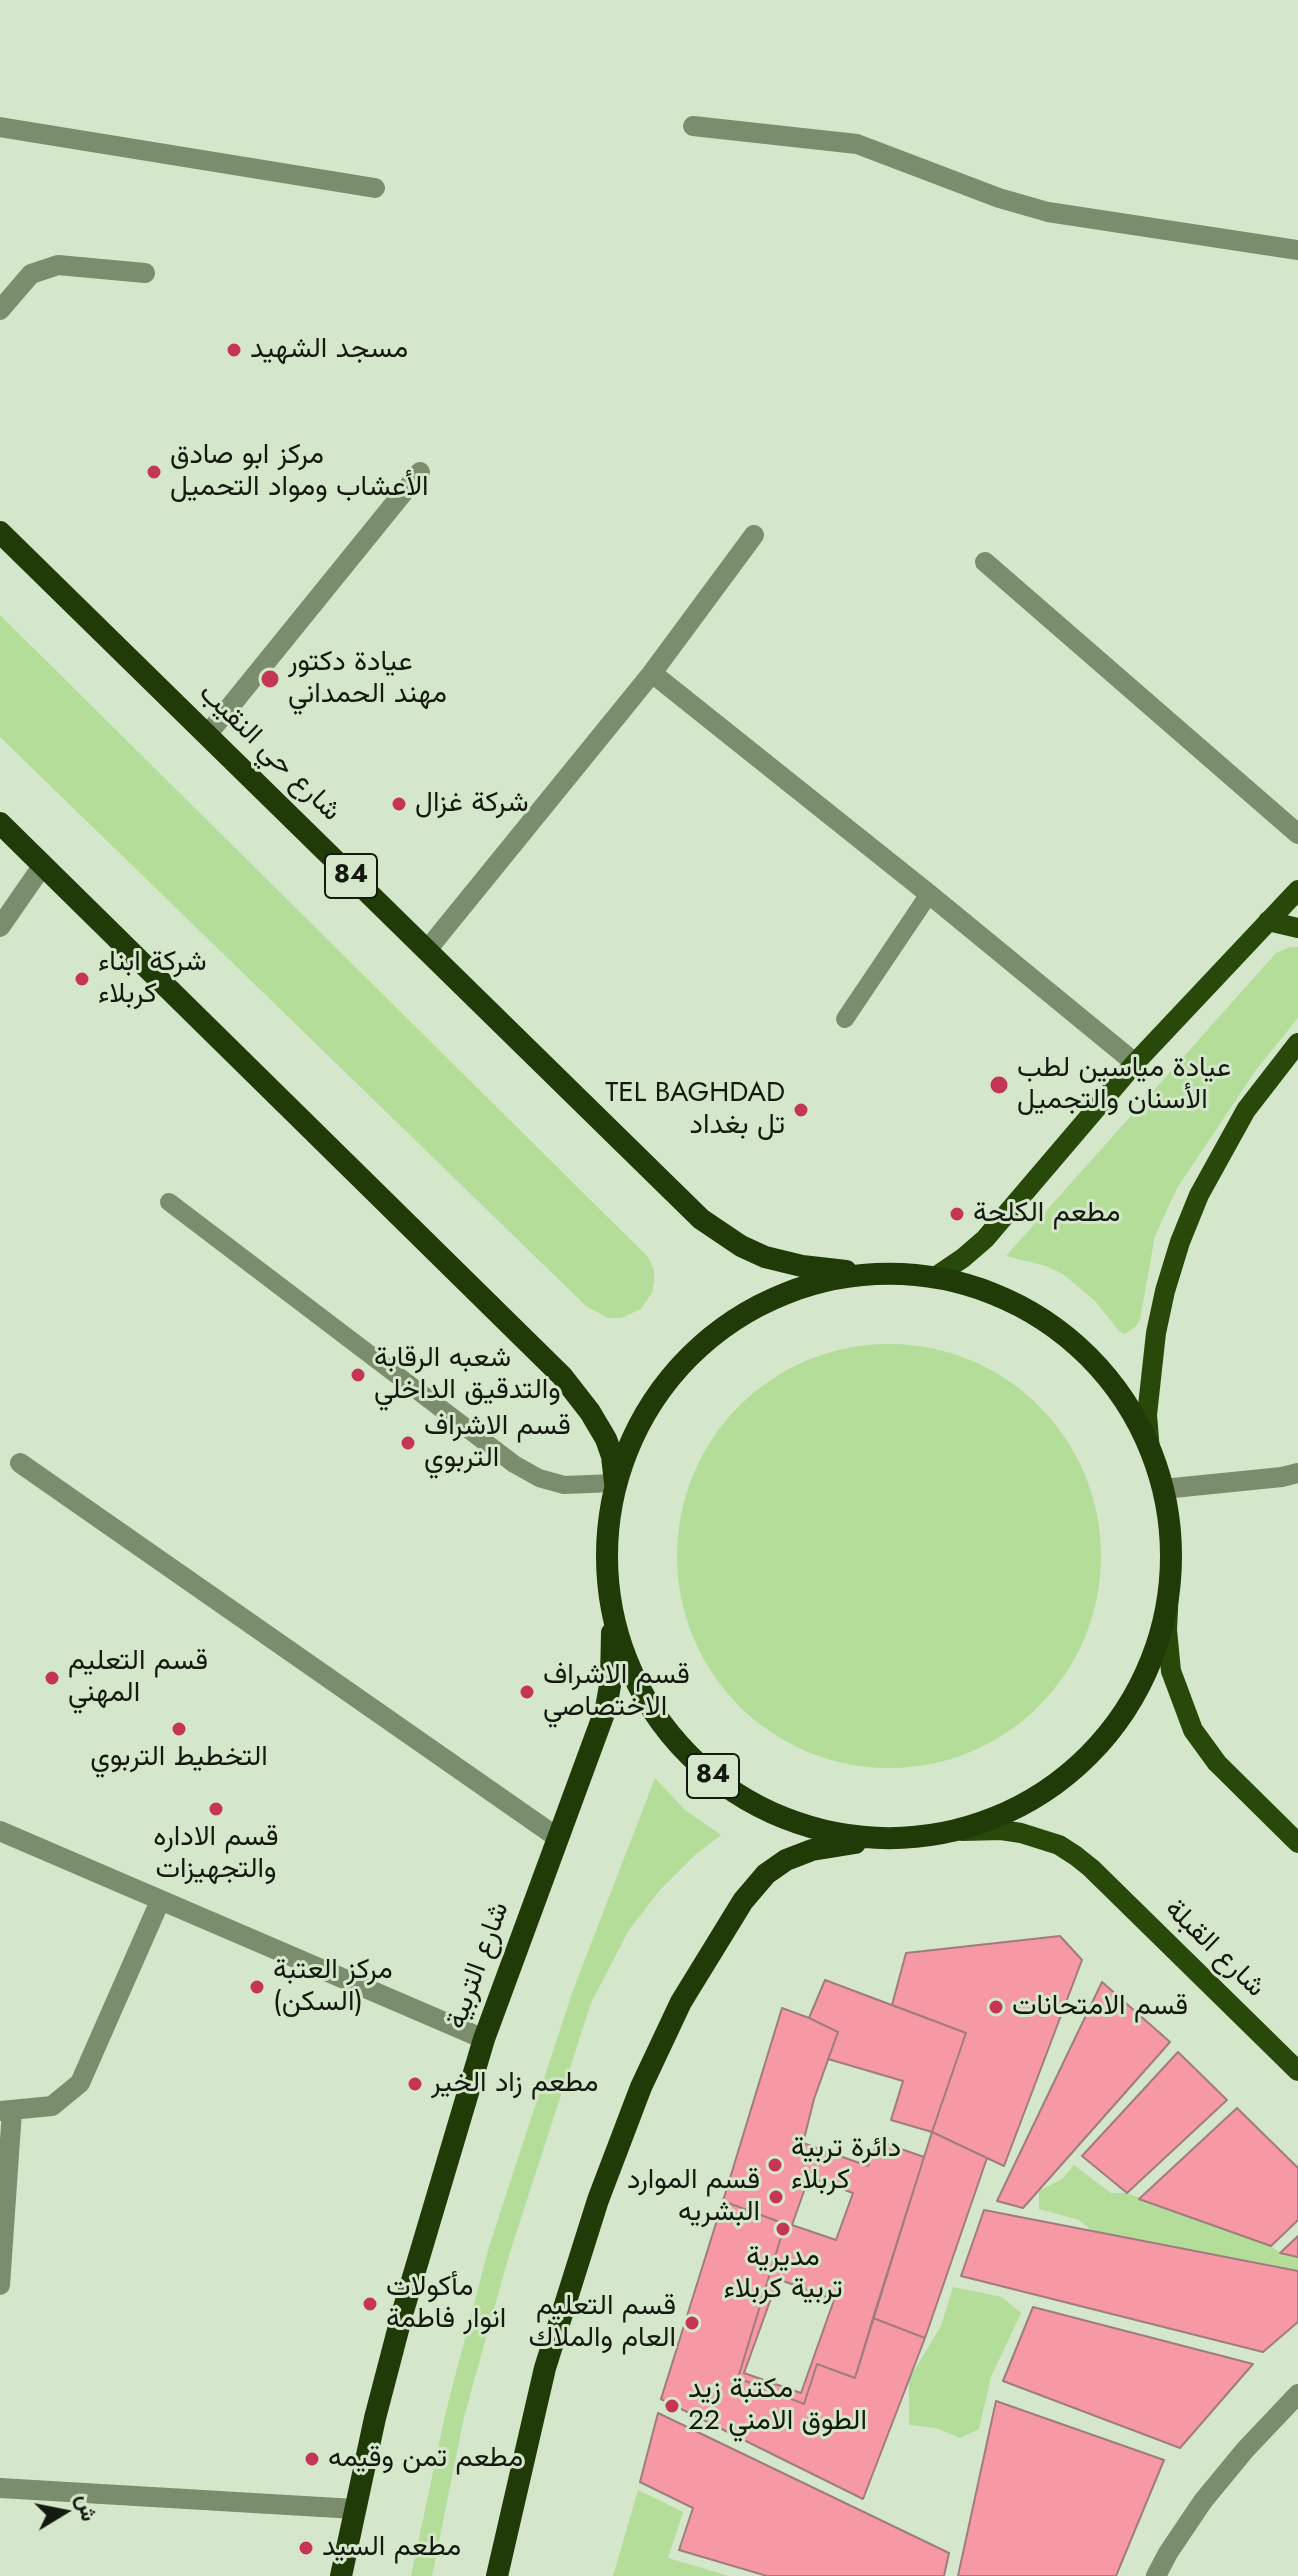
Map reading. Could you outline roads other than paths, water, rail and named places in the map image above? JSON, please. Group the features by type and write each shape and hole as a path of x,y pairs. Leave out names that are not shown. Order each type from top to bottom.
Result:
{"highway":[{"name":"شارع حي النقيب","path":"0,532 701,1219 741,1246 765,1257 802,1266 875,1273"},
{"name":"84","path":"0,823 562,1376 606,1439 612,1456 615,1483"},
{"name":"84","path":"497,2576 545,2368 598,2200 641,2087 681,2002 743,1901 766,1874 786,1860 812,1850 962,1831 1040,1797 1103,1742 1148,1670 1169,1589 1171,1538 1163,1489 1150,1451 1122,1398 1100,1369 1065,1335 1025,1308 981,1289 935,1277 875,1273 805,1285 740,1315 685,1360 642,1417 615,1483 606,1547 611,1612 635,1683 678,1746 736,1796 804,1828 879,1841"},
{"name":"شارع التربية","path":"341,2576 403,2311 484,2039 606,1708 611,1680 611,1612"}],"main road":[{"path":"935,1277 985,1239 1135,1063 1298,890"},
{"path":"1268,921 1288,923 1298,928"},
{"path":"1150,1451 1147,1415 1150,1377 1165,1291 1180,1242 1199,1195 1246,1110 1298,1043"},
{"path":"1169,1589 1168,1651 1177,1691 1193,1730 1217,1763 1298,1843"},
{"name":"شارع القبلة","path":"962,1831 1001,1830 1031,1835 1059,1845 1091,1868 1298,2071"}],"street":[{"path":"693,126 857,144 985,193 1048,212 1298,250"},
{"path":"0,127 375,188"},
{"path":"0,310 31,274 58,265 145,273"},
{"path":"207,735 420,472"},
{"path":"427,950 652,673 754,535"},
{"path":"985,562 1298,834"},
{"path":"652,673 1135,1063"},
{"path":"0,927 43,865"},
{"path":"20,1463 558,1838"},
{"path":"1163,1489 1298,1473"},
{"path":"0,1831 484,2039"},
{"path":"0,2285 6,2111 52,2106 80,2083 160,1901"},
{"path":"1156,2576 1203,2501 1245,2450 1298,2394"},
{"path":"0,2488 355,2509"}],"lane":[{"path":"845,1019 929,894"},
{"path":"169,1202 514,1464 539,1478 564,1485 615,1483"}],"place":[{"name":"مسجد الشهيد","path":"234,350"},
{"name":"مركز ابو صادق الأعشاب ومواد التحميل","path":"154,472"},
{"name":"عيادة دكتور مهند الحمداني","path":"270,679"},
{"name":"شركة غزال","path":"399,804"},
{"name":"شركة ابناء كربلاء","path":"82,979"},
{"name":"عيادة مياسين لطب الأسنان والتجميل","path":"999,1085"},
{"name":"TEL BAGHDAD تل بغداد","path":"801,1110"},
{"name":"مطعم الكلحة","path":"957,1214"},
{"name":"شعبه الرقابة والتدقيق الداخلي","path":"358,1375"},
{"name":"قسم الاشراف التربوي","path":"408,1443"},
{"name":"قسم التعليم المهني","path":"52,1678"},
{"name":"قسم الاشراف الاختصاصي","path":"527,1692"},
{"name":"التخطيط التربوي","path":"179,1729"},
{"name":"قسم الاداره والتجهيزات","path":"216,1809"},
{"name":"مركز العتبة (السكن)","path":"257,1987"},
{"name":"قسم الامتحانات","path":"996,2007"},
{"name":"مطعم زاد الخير","path":"415,2084"},
{"name":"دائرة تربية كربلاء","path":"775,2165"},
{"name":"قسم الموارد البشريه","path":"776,2197"},
{"name":"مديرية تربية كربلاء","path":"783,2229"},
{"name":"مأكولات انوار فاطمة","path":"370,2304"},
{"name":"قسم التعليم العام والملاك","path":"692,2323"},
{"name":"مكتبة زيد الطوق الامني 22","path":"672,2406"},
{"name":"مطعم تمن وقيمه","path":"312,2459"},
{"name":"مطعم السيد","path":"306,2548"}]}
